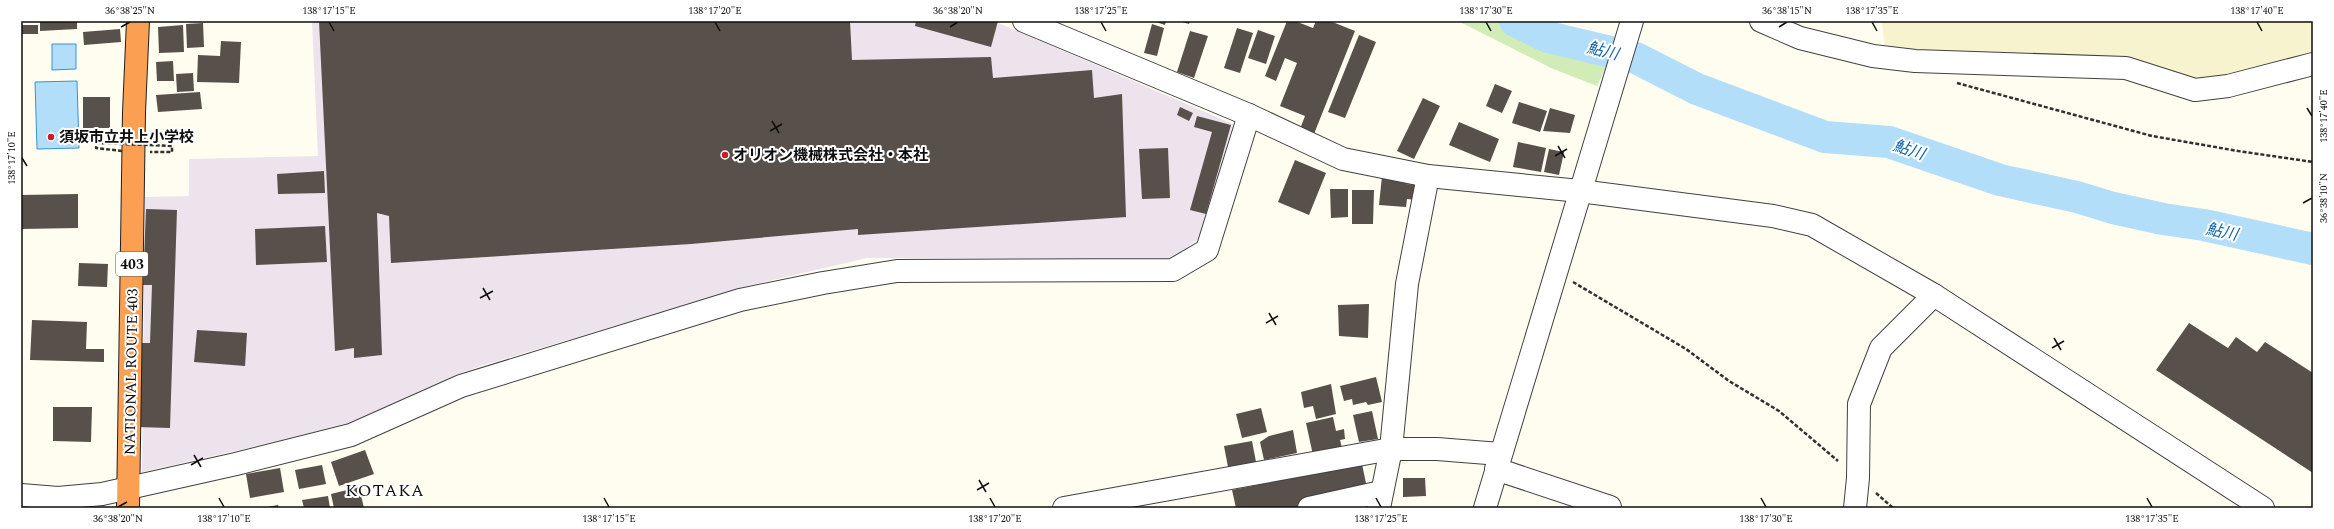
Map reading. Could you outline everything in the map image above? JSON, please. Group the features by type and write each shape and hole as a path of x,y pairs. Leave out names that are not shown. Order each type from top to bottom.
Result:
{"highway":[{"name":"NATIONAL ROUTE 403","path":"129,498 134,112 138,21"}],"street":[{"path":"1024,21 1249,115 1343,160 1428,176 1580,191 1773,216 1812,225 1934,295 2263,508"},
{"path":"1485,508 1632,21"},
{"path":"1761,21 1800,38 1873,56 1915,61 2126,68 2195,90 2228,86 2313,64"},
{"path":"21,495 58,498 102,494 129,498 236,464 351,435 461,386 740,300 823,283 897,271 1173,270 1207,250 1249,115"},
{"path":"1309,508 1380,500 1391,449 1407,284 1428,176"},
{"path":"1855,508 1858,478 1859,404 1881,348 1934,295"},
{"path":"1064,508 1391,449 1437,449 1498,461 1610,507"}],"path":[{"path":"1952,82 2152,136 2313,162"},
{"path":"122,151 96,148 97,143 172,146 172,152 150,152"},
{"path":"1556,271 1686,349 1728,382 1779,411 1893,508"}],"shaded area":[{"path":"312,21 994,21 1233,124 1200,238 1171,259 867,258 747,286 481,366 456,375 351,422 288,439 142,472 145,197 189,196 189,159 318,156"},
{"path":"1882,21 2313,21 2313,57 2210,81 2190,81 2109,61 1885,48"}],"green space":[{"path":"1458,21 1506,21 1522,37 1610,59 1597,86 1551,68"}],"water":[{"path":"52,44 76,44 76,69 52,70"},
{"path":"77,81 79,148 37,149 35,82"}],"building":[{"path":"40,21 77,21 77,29 40,31"},
{"name":"オリオン機械株式会社・本社","path":"319,21 850,21 852,60 991,57 993,78 1092,70 1094,98 1122,94 1126,217 858,235 858,229 691,244 391,263 389,216 377,213 382,355 354,358 354,348 335,351"},
{"path":"916,21 998,21 991,47 915,26"},
{"path":"1153,21 1166,21 1165,25"},
{"path":"1179,21 1190,21 1189,24"},
{"path":"1287,21 1295,21 1313,28 1316,21 1330,21 1355,31 1314,134 1300,129 1305,116 1280,106 1297,63 1285,58 1276,81 1265,76"},
{"path":"203,23 204,47 187,48 186,24"},
{"path":"1152,24 1164,28 1157,56 1144,53"},
{"path":"21,25 38,25 38,34 21,34"},
{"path":"183,25 184,52 159,53 158,27"},
{"path":"1237,28 1253,33 1240,73 1224,68"},
{"path":"120,29 121,42 84,45 83,32"},
{"path":"1258,30 1275,36 1266,64 1248,58"},
{"path":"1190,31 1208,36 1194,78 1177,72"},
{"path":"1359,35 1376,42 1345,118 1328,112"},
{"path":"221,41 241,42 239,83 197,82 198,55 220,56"},
{"path":"173,61 174,81 157,81 156,62"},
{"path":"193,73 194,91 177,92 176,74"},
{"path":"1495,84 1512,91 1502,113 1486,106"},
{"path":"200,92 202,109 158,112 156,95"},
{"path":"83,97 110,97 110,128 83,128"},
{"path":"1423,98 1440,106 1414,159 1397,151"},
{"path":"1519,102 1547,111 1540,132 1512,123"},
{"path":"1180,107 1193,113 1189,121 1177,115"},
{"path":"1550,108 1575,115 1570,133 1543,131"},
{"path":"1197,116 1231,125 1206,214 1190,210 1212,132 1194,127"},
{"path":"1459,122 1499,139 1490,162 1449,145"},
{"path":"1518,142 1546,148 1541,172 1513,167"},
{"path":"1168,148 1170,198 1142,199 1139,149"},
{"path":"1549,149 1564,152 1559,175 1544,172"},
{"path":"1295,160 1326,173 1309,215 1278,202"},
{"path":"324,171 325,193 278,194 277,174"},
{"path":"1382,176 1407,178 1406,184 1419,185 1417,200 1407,199 1406,207 1379,205"},
{"path":"1330,189 1348,189 1348,217 1331,218"},
{"path":"1352,190 1374,190 1373,224 1352,224"},
{"path":"78,194 78,228 21,229 21,195"},
{"path":"146,209 177,210 170,428 138,427 141,343 150,343 152,285 143,285"},
{"path":"325,226 327,262 256,265 255,229"},
{"path":"79,263 108,264 107,287 78,286"},
{"path":"1369,304 1368,338 1339,336 1338,305"},
{"path":"32,320 87,322 86,349 104,349 104,362 30,360"},
{"path":"2189,323 2228,348 2236,337 2257,352 2265,342 2313,373 2313,473 2156,370"},
{"path":"197,330 247,333 245,366 194,362"},
{"path":"1376,377 1382,402 1368,405 1366,402 1353,405 1352,399 1344,401 1340,386"},
{"path":"1331,384 1336,414 1316,419 1313,406 1304,408 1301,392"},
{"path":"53,407 92,407 91,442 53,441"},
{"path":"1261,408 1267,432 1242,438 1236,414"},
{"path":"1372,411 1378,439 1359,442 1353,415"},
{"path":"1333,417 1336,431 1344,429 1345,439 1340,440 1342,448 1313,455 1306,423"},
{"path":"1293,430 1297,453 1264,460 1260,442 1269,436"},
{"path":"1252,441 1256,462 1228,467 1224,446"},
{"path":"365,450 374,474 339,486 331,462"},
{"path":"1362,464 1368,493 1292,508 1236,508 1232,490"},
{"path":"322,465 326,484 299,489 295,470"},
{"path":"280,468 284,492 250,498 246,474"},
{"path":"1403,478 1425,478 1426,496 1403,497"},
{"path":"359,487 364,508 334,508 331,494"},
{"path":"328,496 330,508 304,508 302,500"},
{"path":"278,505 279,508 267,508 267,507"}],"waterway":[{"name":"鮎川","path":"1515,21 1548,37 1636,58 1697,89 1825,137 1889,142 2000,180 2077,197 2113,208 2163,219 2204,225 2313,249"}],"place":[{"name":"須坂市立井上小学校","path":"51,137"},
{"name":"オリオン機械株式会社・本社","path":"725,155"}],"district":[{"name":"KOTAKA","path":"385,490"}]}
